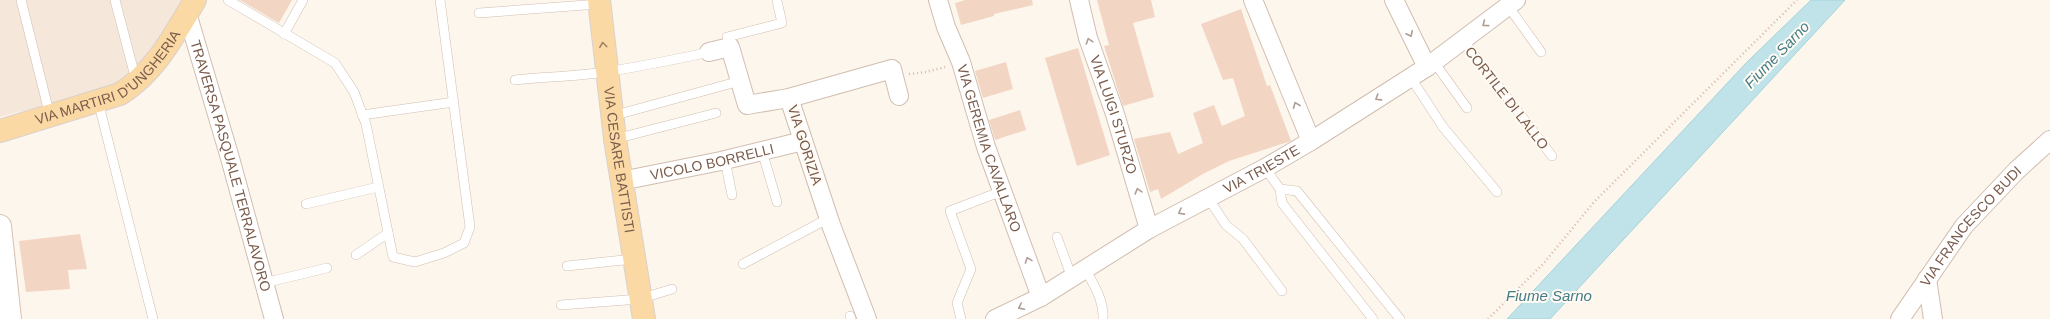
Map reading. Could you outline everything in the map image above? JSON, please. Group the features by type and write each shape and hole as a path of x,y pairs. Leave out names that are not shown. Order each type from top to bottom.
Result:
{"main road":[{"name":"VIA CESARE BATTISTI","path":"599,2 615,139 642,309"},
{"name":"VIA MARTIRI D'UNGHERIA","path":"0,131 120,94 137,83 157,62 191,7"},
{"path":"0,226 10,319"}],"street":[{"name":"VIA GEREMIA CAVALLARO","path":"938,0 946,27 961,62 986,147 1041,296"},
{"name":"VIA LUIGI STURZO","path":"1079,0 1088,38 1115,114 1149,229"},
{"path":"1253,0 1311,141"},
{"path":"1394,0 1431,65"},
{"name":"VIA TRIESTE","path":"995,319 1041,296 1079,274 1149,229 1266,168 1311,141 1431,65 1512,3"},
{"name":"TRAVERSA PASQUALE TERRALAVORO","path":"191,7 274,319"},
{"path":"709,52 730,47 747,105 789,98"},
{"name":"VIA GORIZIA","path":"856,318 829,218 789,98 892,69 893,75"},
{"path":"893,75 899,96"},
{"name":"VIA FRANCESCO BUDI","path":"1900,319 1964,226 2016,172 2050,140"},
{"name":"VICOLO BORRELLI","path":"621,181 725,160 804,141"},
{"path":"1927,279 1932,319"}],"lane":[{"path":"21,0 50,116"},
{"path":"115,0 137,83"},
{"path":"228,0 335,63 354,92 362,115 393,257 415,262 444,253 464,243 470,227 440,0"},
{"path":"284,34 303,0"},
{"path":"730,47 727,37 782,23 776,1"},
{"path":"479,13 599,2"},
{"path":"1512,3 1541,52"},
{"name":"CORTILE DI LALLO","path":"1463,40 1552,156"},
{"path":"515,80 606,72 652,63 663,63 709,52"},
{"path":"1431,65 1467,108"},
{"path":"1411,78 1443,127 1497,192"},
{"path":"612,116 740,81"},
{"path":"98,101 153,319"},
{"path":"362,115 454,102"},
{"path":"615,139 716,113"},
{"path":"762,151 777,202"},
{"path":"725,160 732,195"},
{"path":"1266,168 1280,188 1282,203 1373,319"},
{"path":"306,204 378,187"},
{"path":"1280,188 1297,191 1400,319"},
{"path":"961,319 957,303 970,269 950,211 1002,191"},
{"path":"1208,198 1226,226 1243,239 1282,291"},
{"path":"743,264 829,218"},
{"path":"356,255 388,234"},
{"path":"1057,237 1079,274 1100,296 1103,309 1103,319"},
{"path":"567,266 633,259"},
{"path":"264,283 327,268"},
{"path":"561,305 642,309 672,289"}],"path":[{"path":"1488,319 1544,263 1594,202 1797,0"},
{"path":"893,75 926,72 961,62"}],"shaded area":[{"path":"0,0 187,0 159,46 123,85 0,117"}],"water":[{"name":"Fiume Sarno","path":"1811,0 1845,0 1550,319 1507,319 1747,62"}],"building":[{"path":"240,0 292,0 279,23"},
{"path":"965,0 1032,0 1033,5 994,14 994,16 961,25 955,3"},
{"path":"1097,0 1151,0 1155,17 1133,23 1154,97 1123,106 1104,46 1109,45"},
{"path":"1241,9 1267,86 1270,85 1291,141 1229,161 1203,174 1161,199 1158,189 1150,192 1134,139 1170,132 1178,154 1203,143 1193,113 1214,105 1222,126 1245,116 1233,78 1223,80 1201,24"},
{"path":"1078,48 1110,155 1077,166 1045,58"},
{"path":"1006,62 1013,89 983,98 975,71"},
{"path":"1020,110 1026,130 995,140 989,120"},
{"path":"80,234 87,269 68,270 70,289 26,292 19,241"}]}
